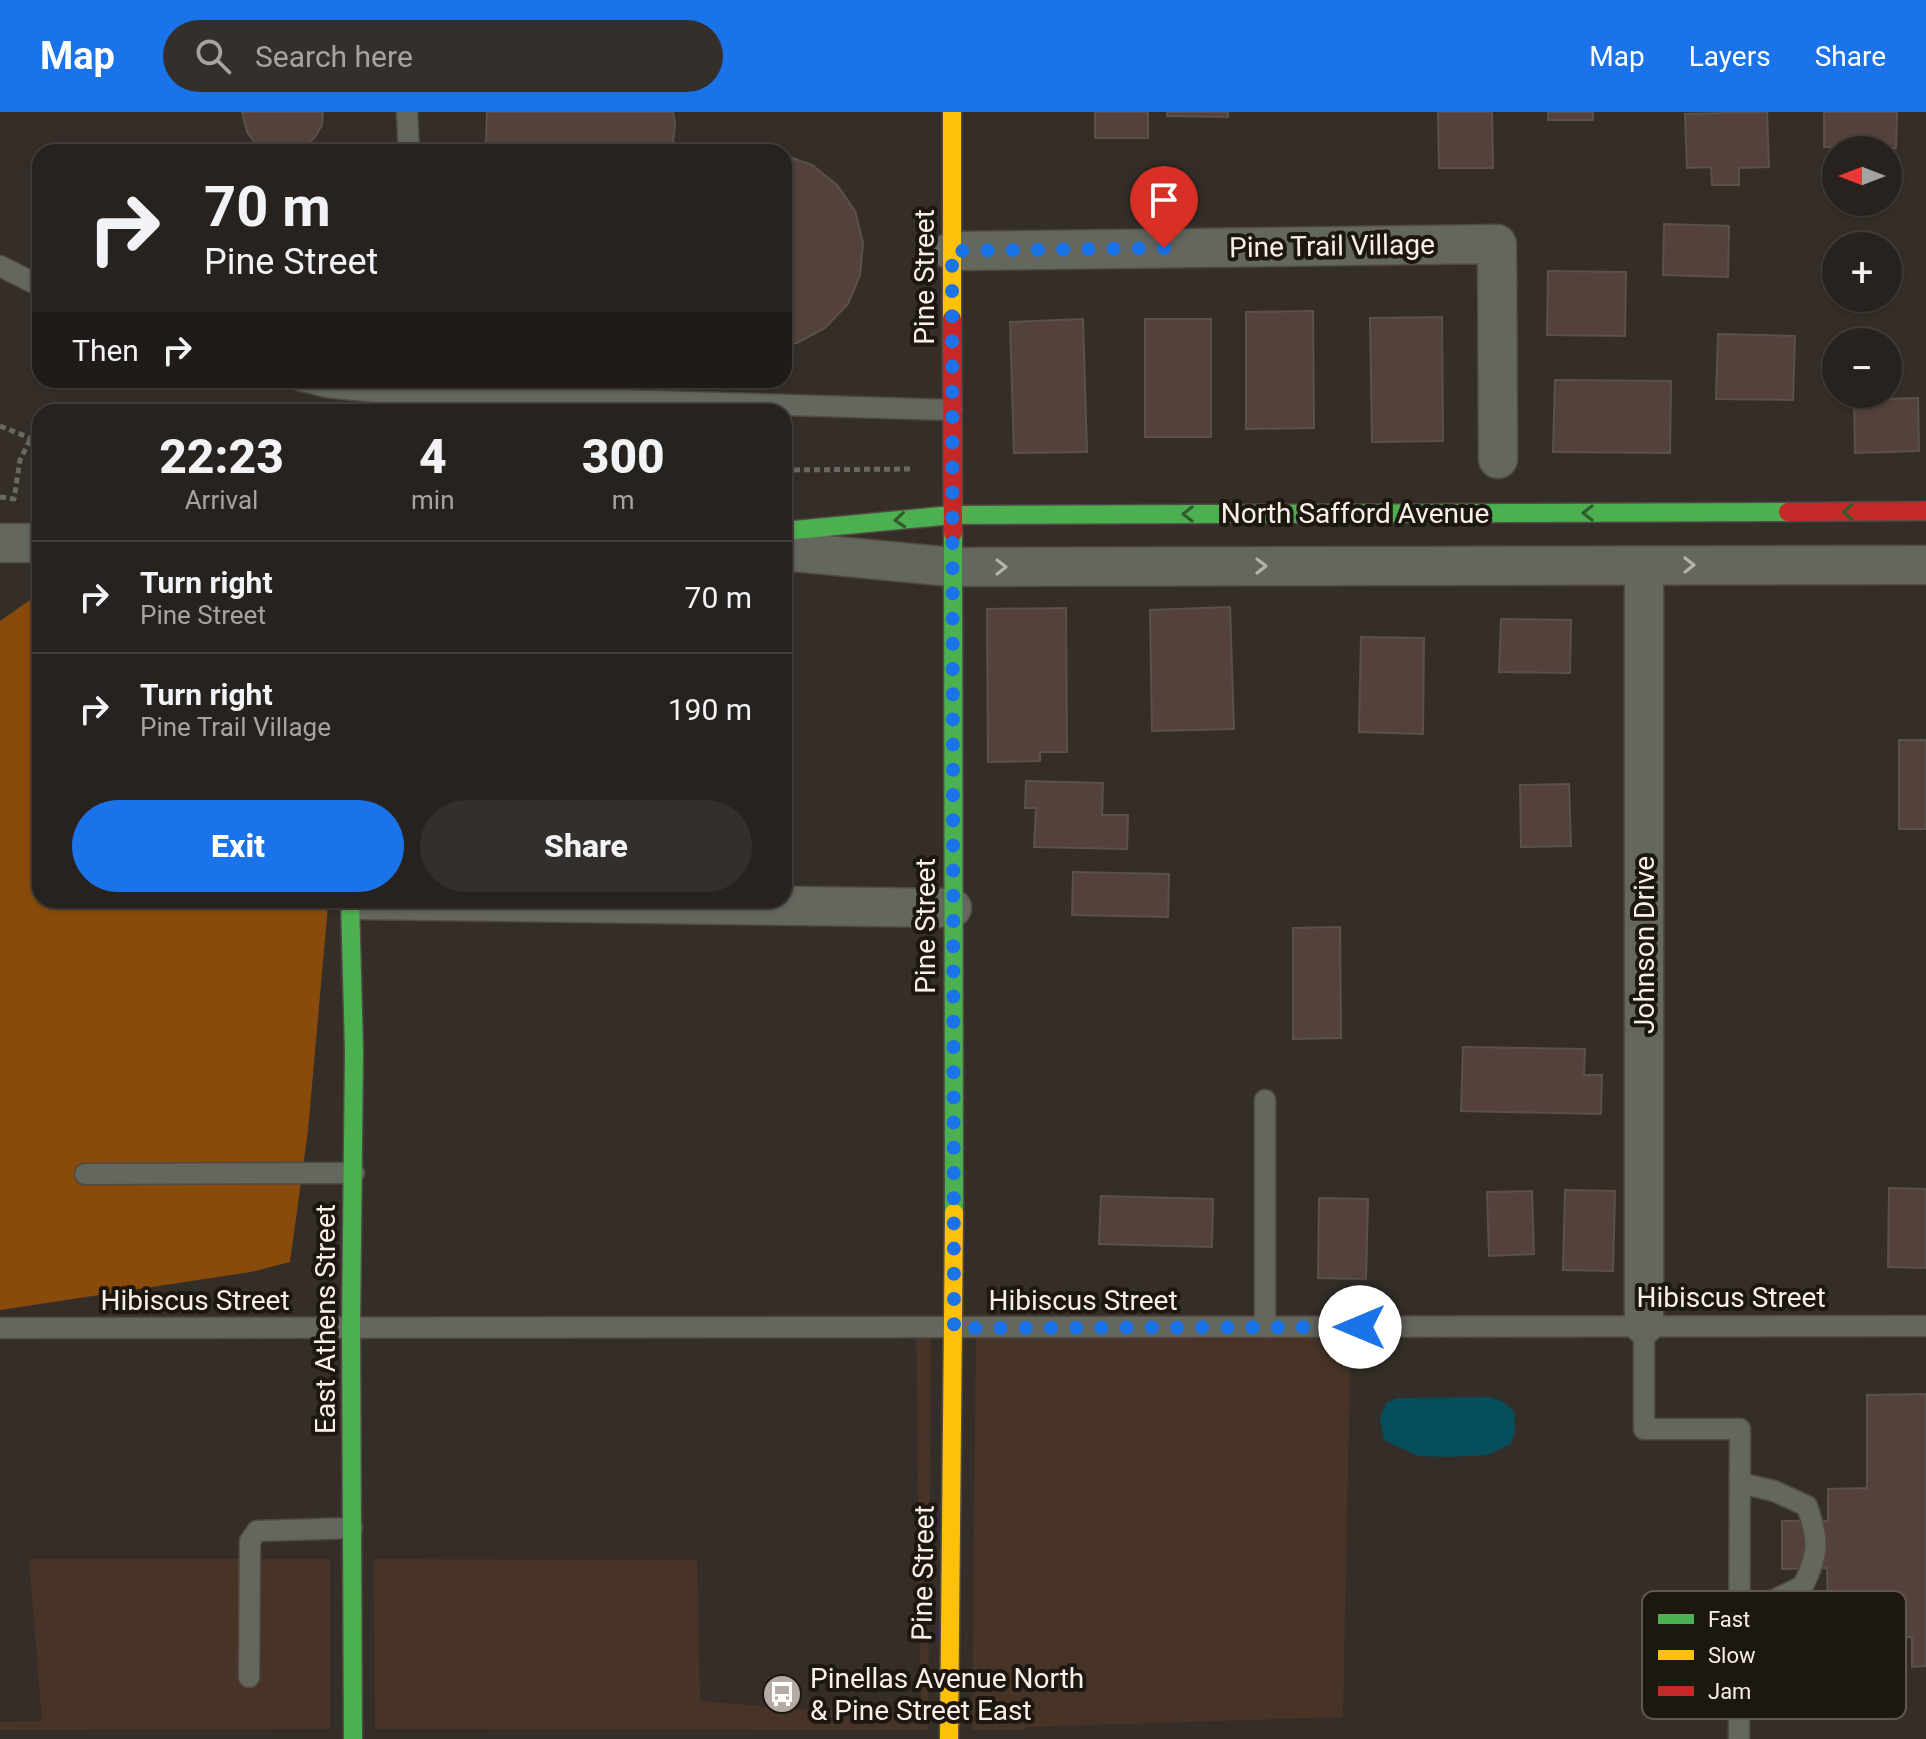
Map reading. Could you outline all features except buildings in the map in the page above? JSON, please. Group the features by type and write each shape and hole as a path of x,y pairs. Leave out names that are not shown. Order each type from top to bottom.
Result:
{"street":[{"name":"Pine Street","path":"949,1739 954,1328 952,112"},
{"name":"Pine Trail Village","path":"952,251 1497,244 1498,459"},
{"name":"North Safford Avenue","path":"792,530 952,515 1926,511"},
{"path":"0,543 32,543"},
{"name":"North Safford Avenue","path":"792,552 952,567 1926,565"},
{"name":"Johnson Drive","path":"1644,566 1644,1325"},
{"path":"792,906 952,908"},
{"name":"East Athens Street","path":"350,908 354,1173 351,1328 353,1739"}],"lane":[{"path":"407,112 409,144"},
{"path":"0,266 32,282"},
{"path":"337,388 385,393 756,404"},
{"path":"520,388 528,397"},
{"path":"792,405 952,410"},
{"path":"1265,1100 1265,1327"},
{"path":"85,1174 354,1173"},
{"path":"1644,1325 1644,1429 1740,1429 1739,1591"},
{"name":"Hibiscus Street","path":"0,1328 1926,1326"},
{"path":"1740,1483 1774,1491 1807,1506 1815,1531 1815,1559 1803,1586 1793,1591"},
{"path":"249,1677 250,1541 257,1531 352,1528"}],"path":[{"path":"0,426 31,438 20,460 14,499 0,497"}],"shaded area":[{"path":"32,599 32,908 327,908 308,1130 290,1262 251,1272 0,1310 0,621"},
{"path":"1351,1316 1343,1717 972,1730 976,1321"},
{"path":"916,1322 931,1322 928,1730 375,1729 374,1559 697,1560 700,1701 808,1710 921,1710"},
{"path":"29,1559 330,1559 330,1729 0,1730 0,1722 42,1721"}],"water":[{"path":"1491,1397 1514,1411 1515,1431 1511,1444 1488,1455 1418,1456 1384,1440 1380,1418 1386,1403 1397,1398"}],"traffic: fast":[{"path":"792,530 952,515 1788,512"},
{"path":"953,533 954,1213"},
{"path":"350,908 354,1051 351,1328 353,1739"}],"traffic: slow":[{"path":"952,112 952,319"},
{"path":"949,1739 954,1213"}],"traffic: jam":[{"path":"952,319 953,533"},
{"path":"1788,512 1926,511"}],"place":[{"name":"Pinellas Avenue North & Pine Street East","path":"782,1694"}],"route":[{"path":"1164,248 952,251 954,1328 1360,1327"}]}
